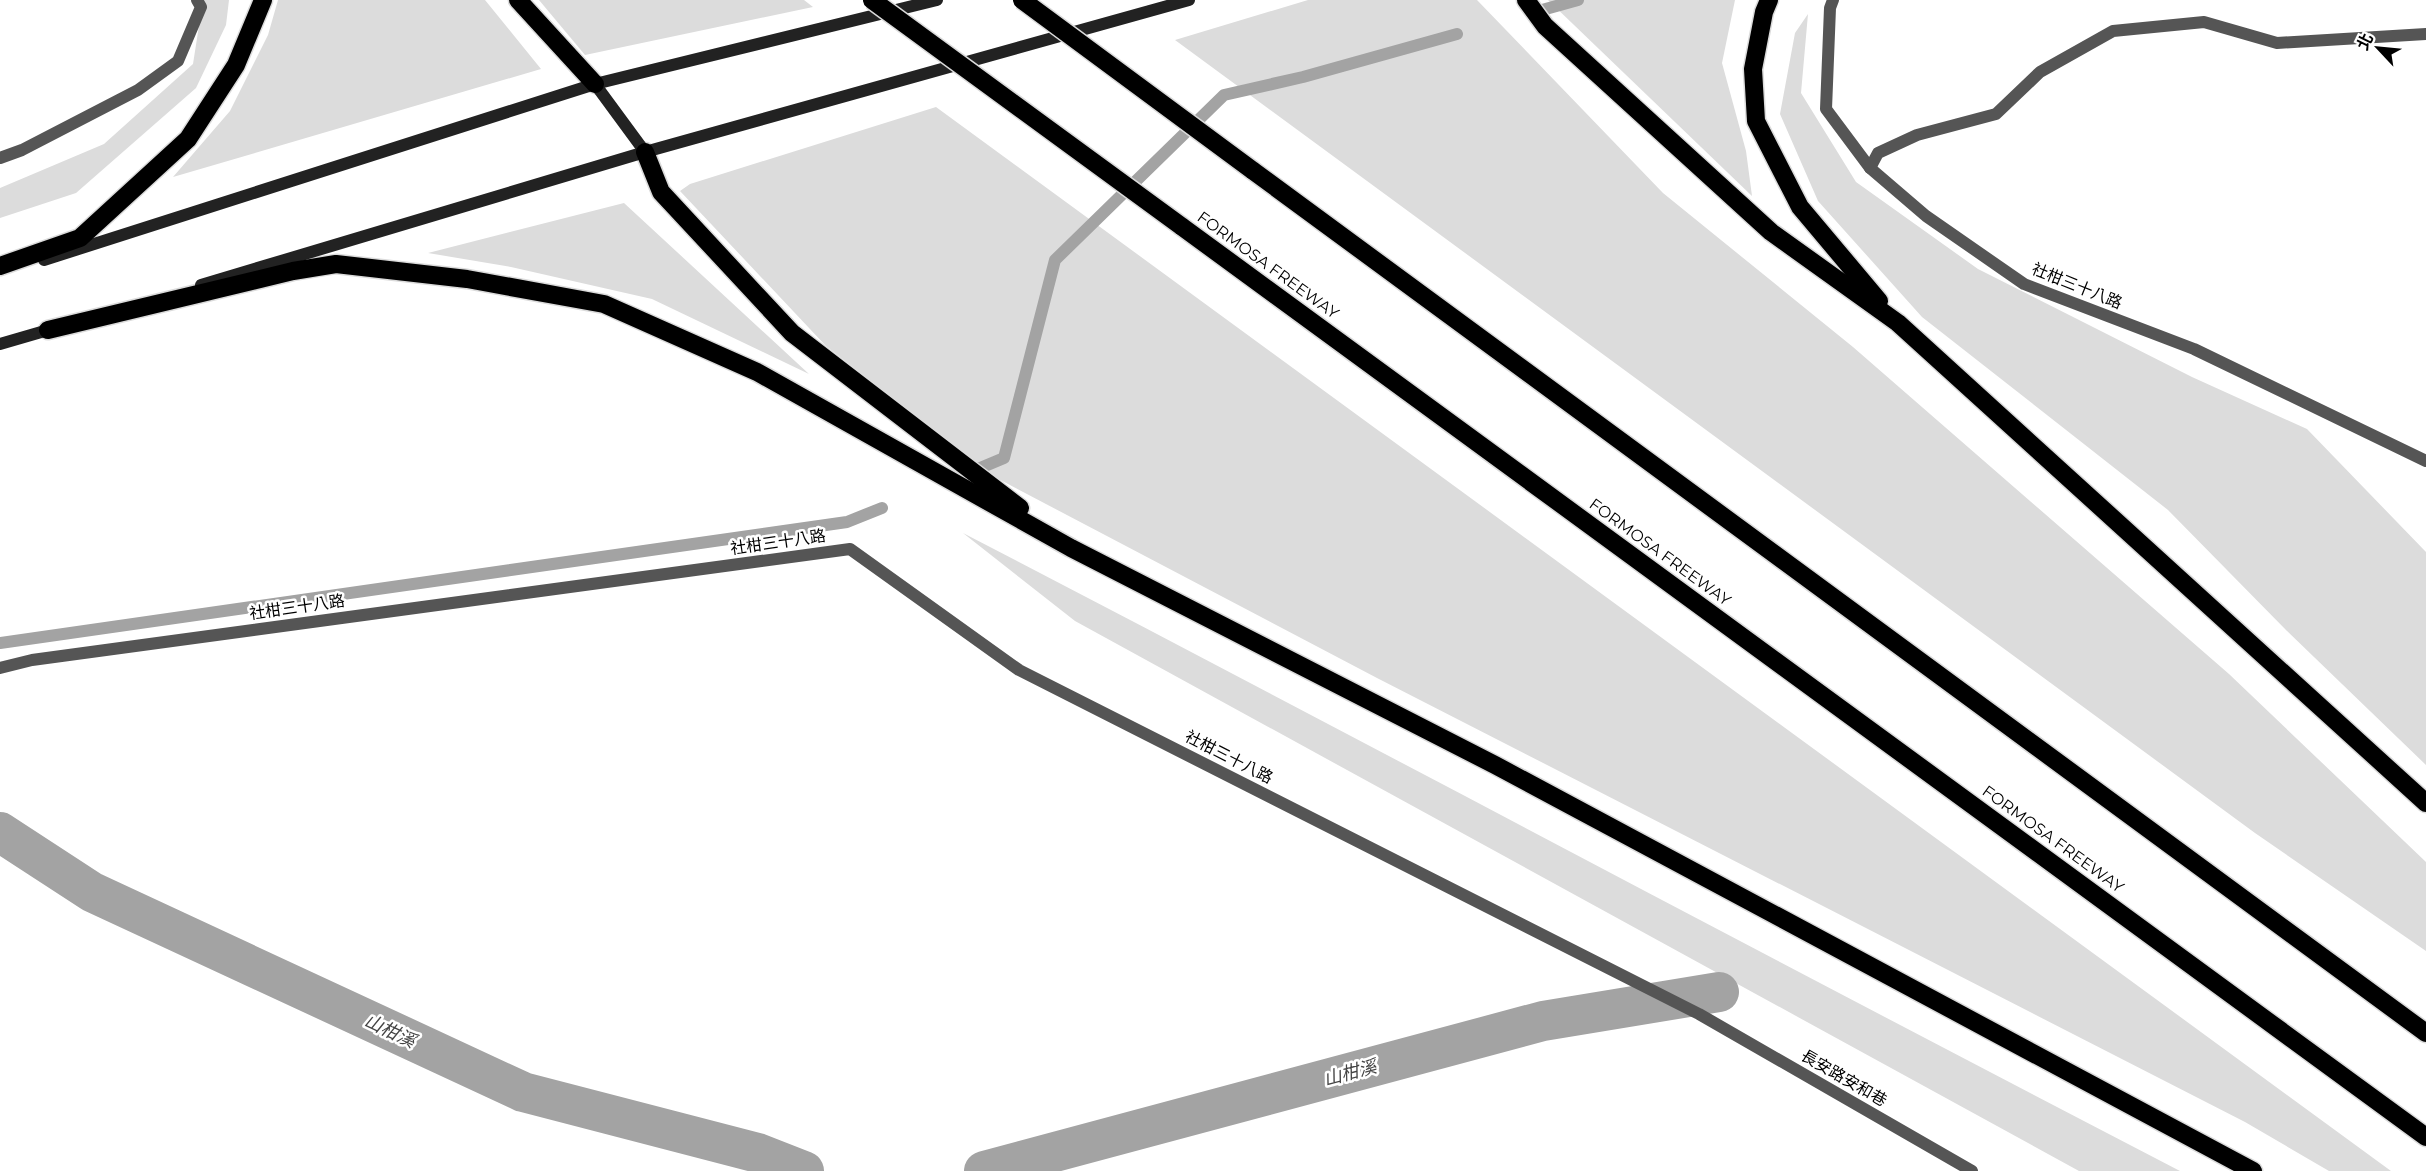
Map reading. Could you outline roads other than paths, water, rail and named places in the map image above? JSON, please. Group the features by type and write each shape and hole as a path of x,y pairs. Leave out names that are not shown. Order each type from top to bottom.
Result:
{"highway":[{"path":"0,266 80,238 188,139 236,65 263,0"},
{"path":"518,0 595,84"},
{"name":"FORMOSA FREEWAY","path":"872,0 2426,1137"},
{"path":"1022,0 2426,1033"},
{"path":"1526,0 1545,26 1772,232 1898,323 2426,803"},
{"path":"1768,0 1752,69 1756,121 1800,207 1898,323"},
{"path":"645,152 662,192 792,333 1071,548"},
{"path":"48,330 293,271 336,264 467,279 604,304 757,372 1071,548 1495,765 2253,1171"}],"main road":[{"path":"0,274 595,84 937,0"},
{"path":"0,344 645,152 1189,0"},
{"path":"595,84 645,152"}],"lane":[{"path":"0,158 22,150 138,90 178,61 201,7 197,0"},
{"name":"社柑三十八路","path":"1833,0 1830,8 1826,109 1870,168 1926,216 2024,284 2194,349 2426,460"},
{"path":"1870,168 1878,153 1917,135 1996,114 2040,72 2113,31 2204,22 2277,43 2426,34"},
{"name":"社柑三十八路","path":"0,668 32,660 850,549 1019,670 1699,1014"},
{"name":"長安路安和巷","path":"1699,1014 1972,1171"}],"waterway":[{"path":"1542,10 1578,0"},
{"path":"973,471 1004,458 1055,260 1224,95 1303,77 1457,34"},
{"path":"0,643 847,522 882,508"},
{"name":"山柑溪","path":"0,832 92,892 523,1092 758,1153 804,1171"},
{"name":"山柑溪","path":"984,1171 1543,1021 1719,992"}]}
